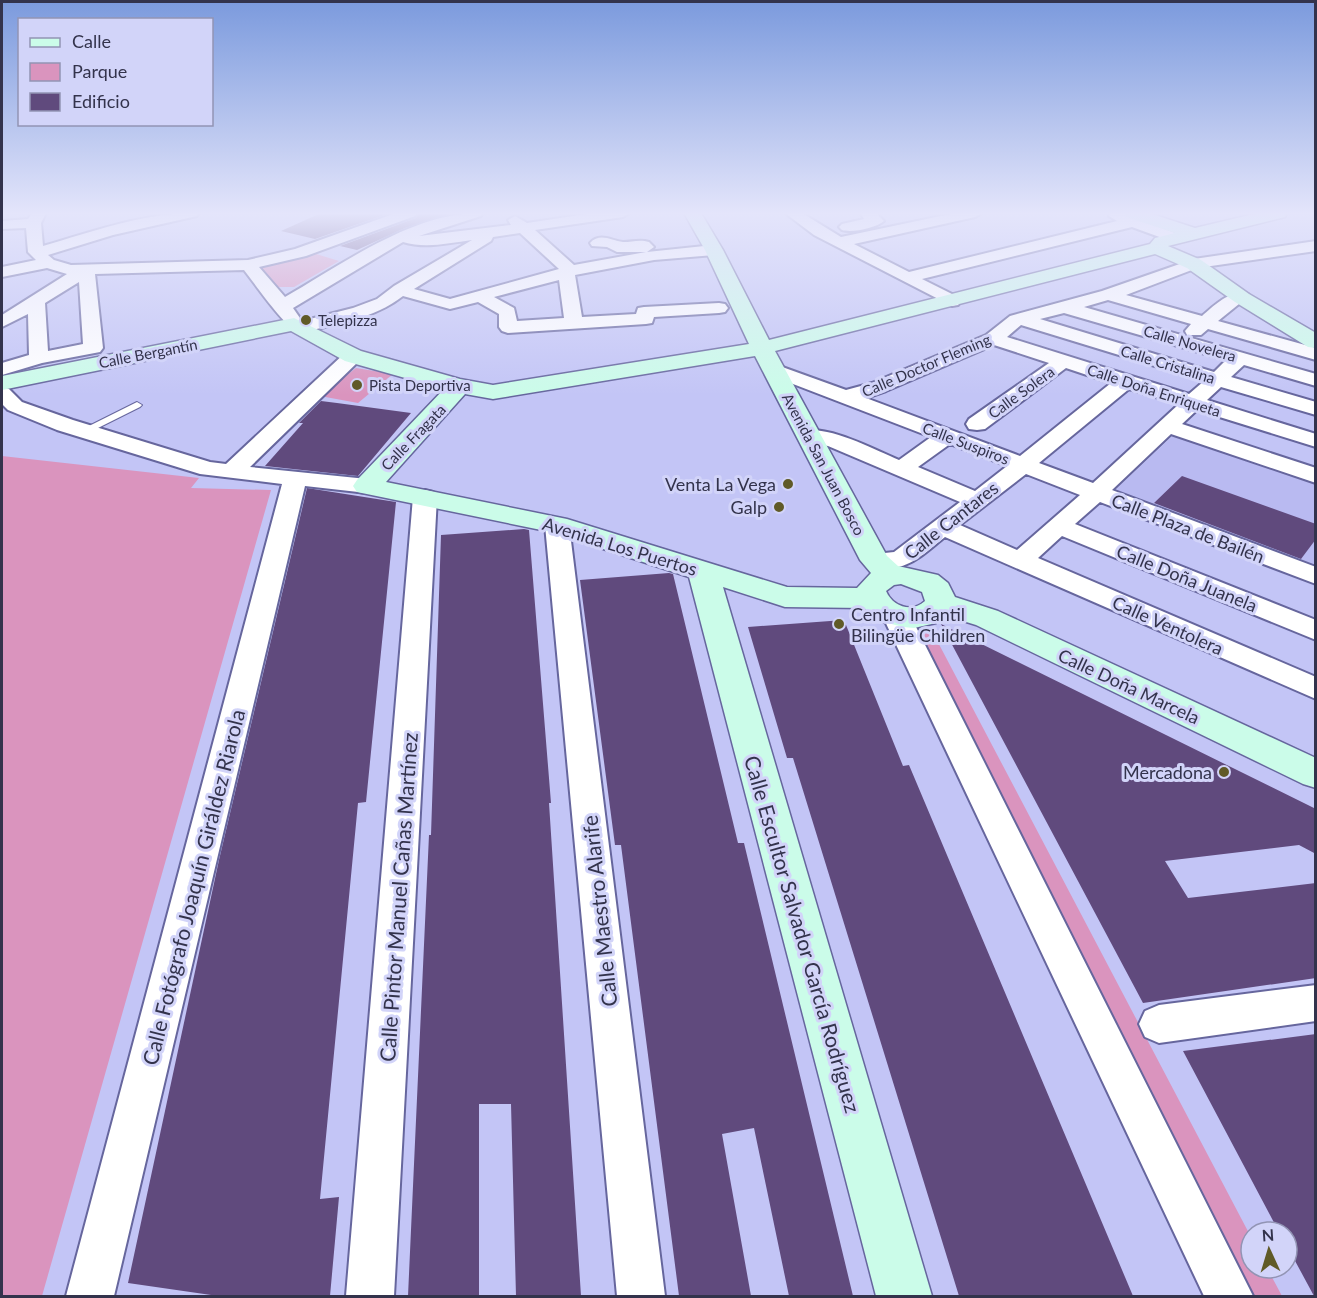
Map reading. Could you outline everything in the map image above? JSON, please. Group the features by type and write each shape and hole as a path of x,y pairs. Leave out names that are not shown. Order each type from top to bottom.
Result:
{"street":[{"path":"2,322 80,274"},
{"path":"2,369 39,358 93,348 86,274"},
{"path":"255,274 292,319 353,356 457,386 493,392 768,359 952,301 1058,274"},
{"path":"292,319 349,274"},
{"path":"292,319 359,312 382,303 427,274"},
{"path":"400,290 450,304 560,274"},
{"path":"569,274 574,323"},
{"name":"Avenida San Juan Bosco","path":"726,274 884,587"},
{"path":"898,274 952,301"},
{"path":"906,278 923,274"},
{"name":"Calle Doctor Fleming","path":"840,395 879,387 993,339 1021,319 1108,295 1167,274"},
{"path":"1208,274 1242,298 1316,342"},
{"path":"1108,295 1316,354"},
{"path":"1183,340 1233,300 1242,298"},
{"path":"486,300 508,312 508,327 646,319 644,312 719,308"},
{"path":"36,301 39,358"},
{"name":"Calle Novelera","path":"1064,307 1316,380"},
{"name":"Calle Bergantín","path":"2,383 292,319"},
{"name":"Calle Cristalina","path":"1021,319 1316,409"},
{"name":"Calle Doña Enriqueta","path":"993,339 1316,441"},
{"path":"231,472 353,356"},
{"name":"Calle Plaza de Bailén","path":"1240,358 1096,494 1316,576"},
{"name":"Calle Suspiros","path":"768,359 840,395 1096,494"},
{"name":"Calle Solera","path":"977,424 1065,361"},
{"name":"Calle Cantares","path":"884,587 900,560 1023,465 1126,381"},
{"name":"Calle Fragata","path":"367,486 452,397 457,386"},
{"path":"2,393 15,406 208,468 367,486"},
{"name":"Calle Suspiros","path":"787,395 840,395"},
{"path":"1167,426 1316,476"},
{"path":"809,436 834,441 977,500"},
{"path":"901,469 947,436"},
{"name":"Calle Fotógrafo Joaquín Giráldez Riarola","path":"90,1296 296,478"},
{"name":"Avenida Los Puertos","path":"367,486 557,525 785,597 884,587"},
{"path":"1021,560 1096,494"},
{"name":"Calle Pintor Manuel Cañas Martínez","path":"370,1296 425,497"},
{"name":"Calle Maestro Alarife","path":"557,525 641,1296"},
{"name":"Calle Doña Juanela","path":"1058,526 1316,631"},
{"name":"Calle Ventolera","path":"943,527 1316,689"},
{"name":"Calle Escultor Salvador García Rodríguez","path":"703,571 904,1296"},
{"path":"901,575 922,579 937,590 941,603 930,614 909,617 884,587 901,575"},
{"path":"884,587 1229,1296"},
{"name":"Calle Doña Marcela","path":"941,603 987,618 1316,774"},
{"path":"1159,1024 1316,1003"}],"lane":[{"path":"84,430 137,405"}],"shaded area":[{"path":"1176,433 1315,480 1315,569 1113,492"}],"green space":[{"path":"265,274 317,274 294,287 277,287"},
{"name":"Pista Deportiva","path":"356,368 393,374 358,403 320,396"},
{"path":"2,456 199,478 191,488 271,490 42,1296 2,1296"},
{"path":"932,631 1242,1220 1239,1220 1239,1280 1273,1280 1282,1296 1246,1296 915,633"}],"building":[{"path":"321,401 411,413 358,476 265,466 303,423 299,423"},
{"path":"1182,476 1316,524 1316,539 1301,559 1154,503"},
{"path":"307,488 396,502 366,802 358,803 320,1199 339,1197 330,1296 218,1296 128,1283 219,860"},
{"path":"529,530 551,803 549,803 581,1296 516,1296 511,1104 479,1104 479,1296 408,1296 429,835 431,835 441,535"},
{"path":"673,574 738,843 744,843 853,1296 789,1296 754,1128 722,1134 751,1296 679,1296 621,845 615,845 580,580"},
{"path":"844,620 903,766 909,765 1133,1296 959,1296 793,758 787,758 748,627"},
{"path":"941,624 1316,809 1316,854 1299,845 1165,861 1188,898 1316,883 1316,978 1143,1003"},
{"path":"1316,1034 1316,1296 1299,1268 1299,1220 1273,1220 1183,1051"}],"place":[{"name":"Telepizza","path":"306,320"},
{"name":"Pista Deportiva","path":"357,385"},
{"name":"Venta La Vega","path":"788,484"},
{"name":"Galp","path":"779,507"},
{"name":"Centro Infantil Bilingüe Children","path":"839,624"},
{"name":"Mercadona","path":"1224,772"}]}
